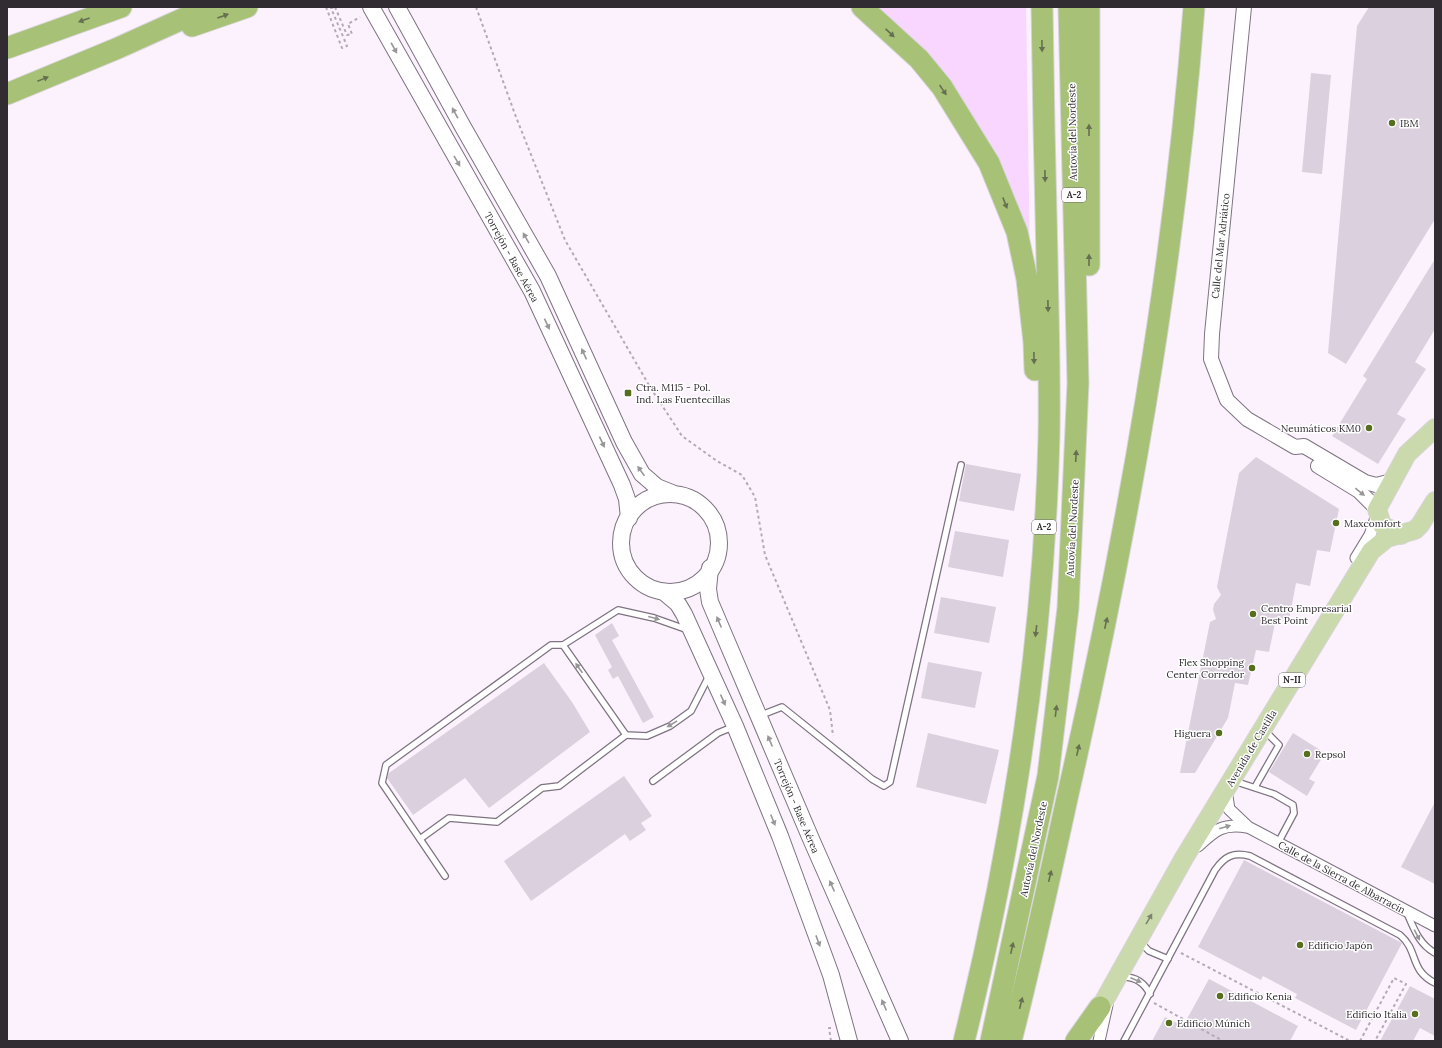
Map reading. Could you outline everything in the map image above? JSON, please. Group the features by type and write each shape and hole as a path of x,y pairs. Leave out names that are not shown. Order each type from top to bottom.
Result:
{"highway":[{"path":"7,48 121,7"},
{"path":"7,94 118,48 209,7"},
{"path":"118,48 218,18 247,7"},
{"path":"862,7 919,59 942,87 989,163 1017,232 1027,279 1034,342 1040,605"},
{"name":"A-2","path":"964,1041 978,986 1019,773 1040,605 1049,436 1049,335 1042,7"},
{"name":"Autovía del Nordeste","path":"991,1041 1048,776 1068,608 1078,383 1069,7"},
{"path":"1078,383 1089,276 1089,7"},
{"path":"1011,1041 1109,611 1137,456 1167,266 1187,96 1194,7"},
{"path":"1076,1041 1100,1007"}],"main road":[{"path":"397,7 548,276 624,442 642,474 657,487 672,493 695,498 712,516 719,541 716,554 710,568 698,582 687,589 675,593 665,593"},
{"name":"Torrejón - Base Aérea","path":"374,13 532,291 622,485 627,499 629,518"},
{"name":"N-II","path":"1377,512 1407,454 1413,447 1429,442 1435,428"},
{"path":"672,493 647,499 629,518 622,536 621,546 623,556 628,567 638,580 646,586 665,593 678,604 693,631 735,726 780,836 825,960 849,1041"},
{"name":"N-II","path":"1401,535 1415,530 1420,525 1435,501"},
{"path":"1377,512 1382,525 1401,535"},
{"name":"Avenida de Castilla","path":"1229,785 1371,551 1387,538 1401,535"},
{"name":"Torrejón - Base Aérea","path":"710,568 708,589 710,602 811,839 900,1041"},
{"name":"N-II","path":"1082,1041 1138,938 1184,858 1229,785"}],"street":[{"name":"Calle del Mar Adriático","path":"1244,7 1212,334 1211,359 1228,400 1247,419 1295,446 1304,446 1365,482 1376,485 1392,481"},
{"path":"1243,23 1253,7"},
{"name":"Calle del Mar Adriático","path":"1295,446 1299,455 1359,491 1377,512"},
{"name":"Avenida de Castilla","path":"1229,785 1228,774 1234,762 1363,547 1377,512"},
{"name":"Calle de la Sierra de Albarracín","path":"1229,785 1230,809 1248,827 1435,926"},
{"name":"Calle de la Sierra de Albarracín","path":"1184,858 1209,835 1222,827 1233,825 1248,827"},
{"path":"1099,1041 1114,982"}],"lane":[{"path":"759,716 782,708 884,786 890,782 961,465"},
{"path":"446,876 382,783 386,764 551,645 563,645 618,610 654,618 693,631"},
{"path":"563,645 626,734"},
{"path":"420,839 449,818 497,822 542,788 559,786 626,734 647,736 670,726 691,711 711,672"},
{"path":"653,781 718,733 735,726"},
{"path":"1255,787 1279,745 1262,729"},
{"path":"1229,785 1255,787 1274,794 1293,805 1294,812 1278,843"},
{"path":"1124,1041 1215,870 1225,859 1239,853 1250,856 1400,935 1407,941 1416,967 1422,975 1435,983"},
{"path":"1406,911 1420,941 1426,948 1435,953"},
{"path":"1138,938 1142,946 1149,951 1168,959"},
{"path":"1114,982 1126,977 1142,982 1150,994"}],"path":[{"path":"326,7 342,48 347,46 331,8 335,7 347,35 352,34 348,24 367,13 369,19 374,13"},
{"path":"476,7 516,117 569,247 650,387 682,436 717,461 742,475 755,497 765,555 830,710 835,749"},
{"path":"1174,949 1350,1041"},
{"path":"1360,1041 1394,978 1406,984 1375,1041"},
{"path":"1147,1000 1223,1041"},
{"path":"829,1028 831,1041"}],"shaded area":[{"path":"878,7 1026,7 1030,265 957,92 915,40"}],"building":[{"name":"IBM","path":"1369,7 1435,7 1435,219 1346,364 1328,353 1357,26"},
{"path":"1311,73 1331,75 1322,174 1302,172"},
{"path":"1435,259 1435,329 1415,362 1426,369 1397,414 1406,419 1378,464 1332,436 1367,379 1363,376"},
{"name":"Centro Empresarial Best Point","path":"1256,457 1339,509 1330,552 1317,550 1310,586 1296,583 1289,620 1276,618 1269,652 1256,650 1248,685 1235,683 1228,718 1195,773 1180,773 1210,622 1216,619 1213,610 1214,604 1221,595 1217,587 1239,473"},
{"path":"966,464 1021,474 1014,511 959,501"},
{"path":"955,531 1009,540 1003,577 948,567"},
{"path":"941,597 996,607 989,643 934,633"},
{"path":"612,623 619,636 612,640 654,717 643,723 618,676 613,679 608,670 612,667 595,635"},
{"path":"928,662 982,672 975,708 921,698"},
{"path":"544,663 572,702 590,732 489,808 465,778 413,815 387,778 389,773"},
{"path":"928,733 999,750 986,804 916,787"},
{"path":"1293,733 1325,753 1309,779 1315,782 1307,796 1269,772"},
{"path":"624,776 652,816 641,823 646,830 630,841 625,834 531,901 504,861"},
{"path":"1435,802 1435,884 1401,867"},
{"name":"Edificio Japón","path":"1244,860 1402,943 1356,1030 1295,998 1297,994 1263,976 1261,980 1198,947"},
{"name":"Edificio Kenia","path":"1209,979 1298,1026 1290,1041 1152,1041 1165,1017 1183,1026"},
{"name":"Edificio Italia","path":"1410,986 1435,999 1435,1036 1420,1028 1413,1041 1380,1041"}],"place":[{"name":"IBM","path":"1392,123"},
{"name":"Ctra. M115 - Pol. Ind. Las Fuentecillas","path":"628,393"},
{"name":"Neumáticos KM0","path":"1369,428"},
{"name":"Maxcomfort","path":"1336,523"},
{"name":"Centro Empresarial Best Point","path":"1253,614"},
{"name":"Flex Shopping Center Corredor","path":"1252,668"},
{"name":"Higuera","path":"1219,733"},
{"name":"Repsol","path":"1307,754"},
{"name":"Edificio Japón","path":"1300,945"},
{"name":"Edificio Kenia","path":"1220,996"},
{"name":"Edificio Italia","path":"1415,1014"},
{"name":"Edificio Múnich","path":"1169,1023"}]}
